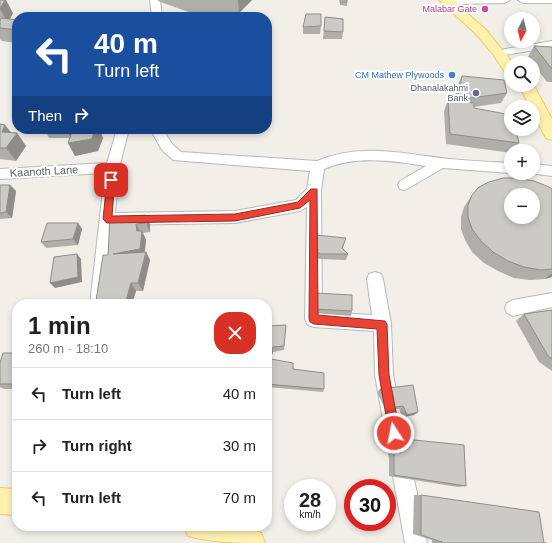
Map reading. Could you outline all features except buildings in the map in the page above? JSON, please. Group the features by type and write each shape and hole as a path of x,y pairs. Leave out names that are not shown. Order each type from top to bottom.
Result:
{"main road":[{"path":"450,0 482,26 508,56"},
{"path":"450,0 477,27 504,59"},
{"path":"540,114 552,134"},
{"path":"540,115 552,149"},
{"path":"0,501 12,502"},
{"path":"224,531 251,543"}],"street":[{"path":"155,0 156,12"},
{"path":"450,0 505,0"},
{"path":"523,0 552,0"},
{"path":"505,52 552,44"},
{"path":"99,299 112,168 122,134"},
{"path":"159,134 167,147 178,157 318,166 336,158 386,156 504,167"},
{"path":"405,186 441,162"},
{"path":"318,166 314,191 314,319 382,324"},
{"name":"Kaanoth Lane","path":"0,174 112,168"},
{"path":"540,170 552,171"},
{"path":"107,219 235,217 300,205 314,191"},
{"path":"375,279 382,324 384,375 416,543"},
{"path":"513,308 552,300"}],"place":[{"name":"Malabar Gate","path":"485,9"},
{"name":"CM Mathew Plywoods","path":"452,75"},
{"name":"Dhanalakahmi Bank","path":"476,93"}],"route":[{"path":"111,180 107,219 235,217 300,205 314,191 314,319 382,324 384,375 394,433"}]}
